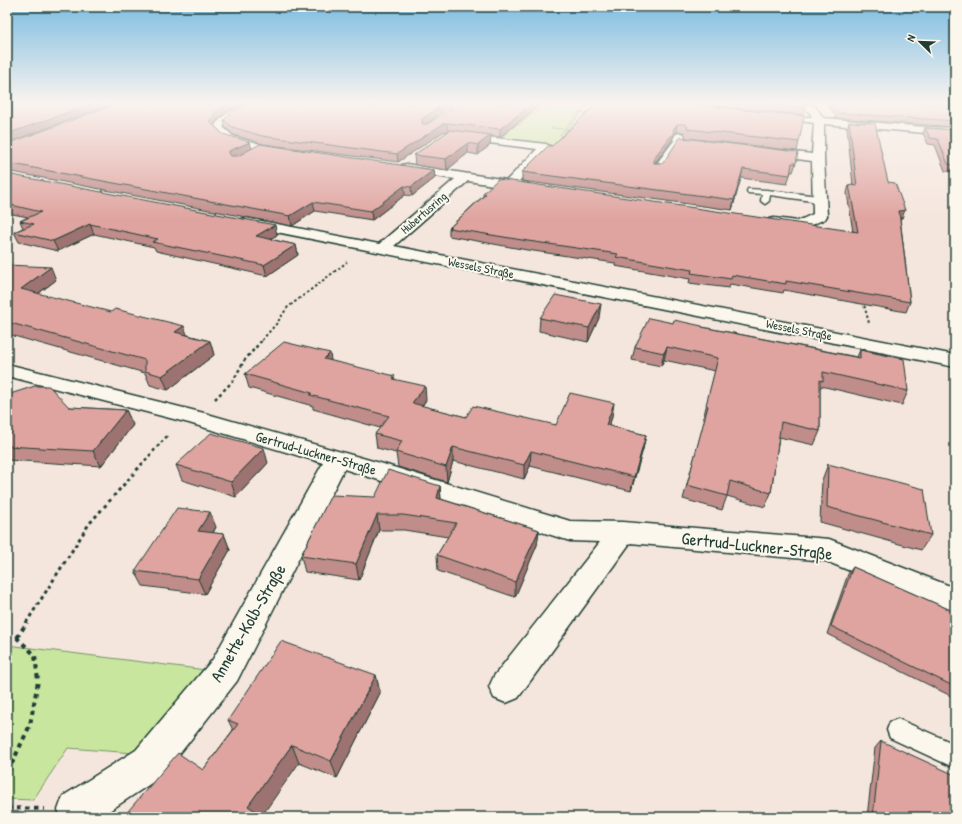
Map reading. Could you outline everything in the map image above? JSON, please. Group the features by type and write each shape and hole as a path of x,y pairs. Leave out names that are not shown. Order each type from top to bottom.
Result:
{"street":[{"path":"244,142 262,148 297,154"},
{"path":"505,142 546,147 510,184"},
{"path":"687,142 715,146"},
{"path":"762,220 800,226 820,216 818,142"},
{"path":"754,151 818,158"},
{"name":"Hubertusring","path":"412,160 396,167 537,188"},
{"name":"Hubertusring","path":"382,249 465,177"},
{"name":"Wessels Straße","path":"234,220 955,361"},
{"name":"Gertrud-Luckner-Straße","path":"8,372 191,417 337,459 570,532 623,532 829,550 955,600"},
{"name":"Annette-Kolb-Straße","path":"77,810 149,763 225,670 337,459"},
{"path":"506,687 623,532"}],"lane":[{"path":"657,169 676,142"},
{"path":"249,154 262,148"},
{"path":"751,190 765,197 819,199"},
{"path":"898,730 955,756"}],"path":[{"path":"95,194 109,188"},
{"path":"16,638 89,524 191,417 233,381 244,361 277,323 287,308 354,257 382,249"},
{"path":"863,300 876,345"},
{"path":"7,637 16,638 35,655 38,681 30,725 7,774"}],"green space":[{"path":"517,142 557,142 553,147"},
{"path":"7,645 206,670 133,753 68,748 33,800 7,799"}],"building":[{"path":"11,142 249,142 229,151 229,153 231,156 238,156 260,144 434,170 411,187 404,186 371,211 313,202 290,216 7,163 7,144"},
{"path":"310,142 415,142 397,154"},
{"path":"432,142 481,142 478,145 468,143 446,159 414,155"},
{"path":"556,142 666,142 654,158 654,163 663,163 677,142 720,142 798,152 796,163 792,163 790,175 743,169 734,200 522,172 548,146 552,146"},
{"path":"852,142 879,142 888,182 895,183 905,210 899,211 910,302 786,281 786,284 732,275 731,279 691,273 692,270 616,257 618,254 449,228 486,194 483,193 498,179 858,232 849,185 857,186"},
{"path":"939,142 955,142 955,165 948,164"},
{"path":"7,174 275,225 256,236 296,245 264,265 152,242 158,239 90,224 53,241 14,232 34,224 20,221 41,212 7,204"},
{"path":"7,265 51,267 21,289 111,312 115,309 184,326 175,332 210,341 162,376 145,371 145,360 7,322"},
{"path":"555,295 601,304 589,328 540,318"},
{"path":"649,318 673,323 674,320 702,327 860,358 860,350 904,359 908,391 823,372 823,381 820,380 820,431 781,422 771,493 730,481 727,496 687,485 708,406 706,405 718,358 667,347 664,353 635,347"},
{"path":"284,342 330,353 324,359 395,376 393,379 425,386 412,403 466,417 473,406 556,425 570,393 614,403 606,425 646,435 634,477 531,451 524,465 453,447 446,467 396,452 402,441 375,434 389,416 310,395 312,393 245,374"},
{"path":"35,386 49,386 69,407 126,410 93,451 7,446 7,395"},
{"path":"211,433 264,448 231,482 176,465"},
{"path":"828,464 924,489 931,535 827,507"},
{"path":"388,470 440,486 437,498 539,530 515,582 437,555 456,523 403,515 377,515 356,564 301,556 331,495 375,497"},
{"path":"177,508 210,512 198,531 224,534 198,579 135,571"},
{"path":"853,567 955,612 955,687 831,626"},
{"path":"281,641 376,675 331,761 292,745 248,806 257,812 254,817 123,817 178,753 203,770 238,724 228,720"},
{"path":"881,741 955,775 955,817 873,817"}]}
